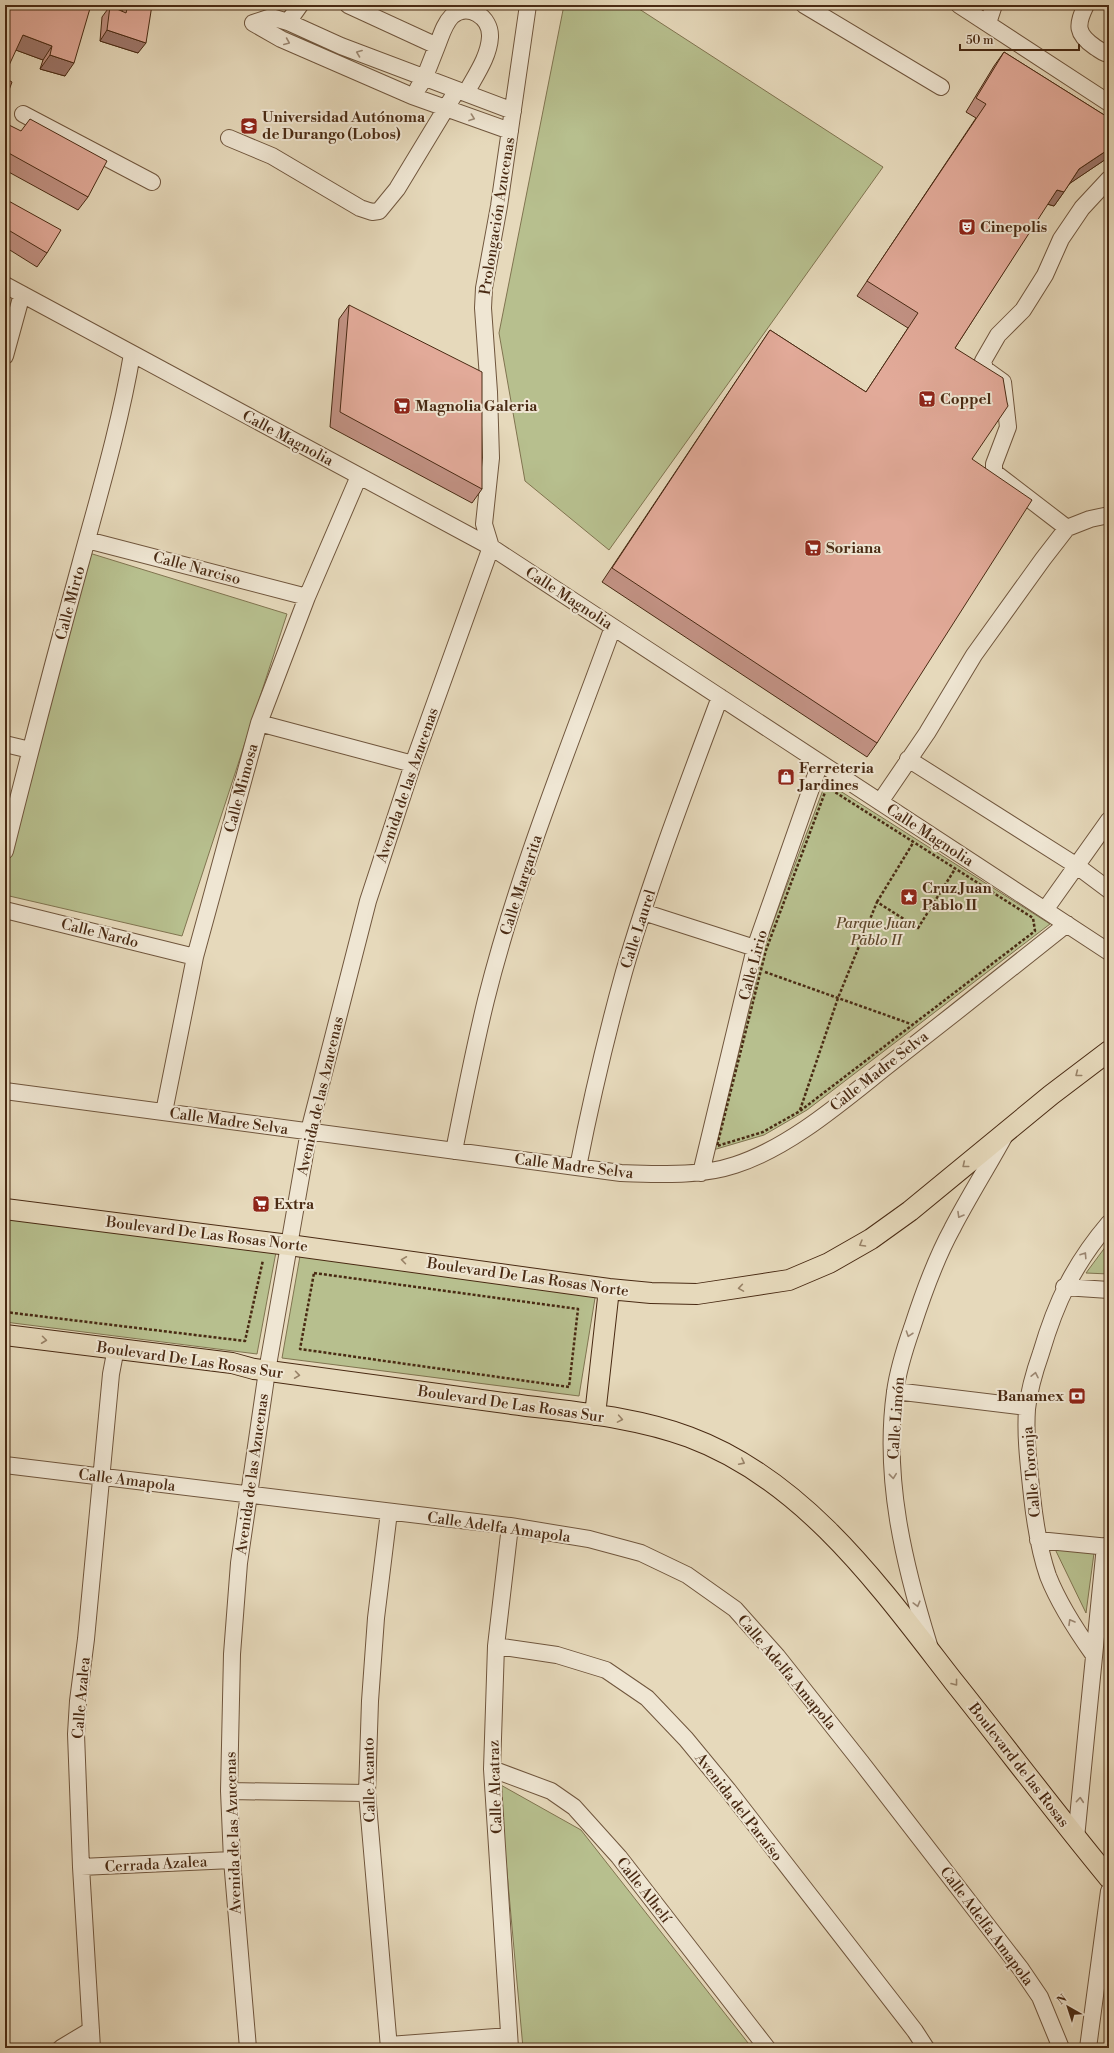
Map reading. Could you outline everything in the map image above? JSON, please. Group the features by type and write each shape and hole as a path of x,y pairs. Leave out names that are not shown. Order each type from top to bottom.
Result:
{"main road":[{"name":"Boulevard De Las Rosas Norte","path":"5,1209 289,1245 609,1289 651,1293 697,1294 789,1280 829,1263 871,1239 910,1211 1051,1095 1109,1051"},
{"path":"595,1415 609,1289"},
{"name":"Boulevard De Las Rosas Sur","path":"5,1335 232,1364 267,1371 595,1415 657,1426 692,1438 746,1464 786,1492 844,1546 931,1652"},
{"name":"Boulevard de las Rosas","path":"931,1652 1109,1878"}],"street":[{"path":"288,22 300,5"},
{"path":"348,5 437,46"},
{"name":"Prolongación Azucenas","path":"491,547 484,524 492,458 483,308 484,288 513,112 528,5"},
{"path":"804,5 941,87"},
{"path":"960,5 1109,103"},
{"path":"988,23 994,5"},
{"path":"1086,5 1080,16 1079,28 1081,35 1086,41 1109,54"},
{"path":"229,138 272,156 360,208 372,212 379,211 397,189 447,108 461,92 483,60 490,42 490,28 487,22 471,10 458,12 446,24 424,78 412,96"},
{"path":"510,131 412,96 374,78 281,39 253,23 271,17 288,22 341,46 513,112"},
{"path":"333,61 341,46"},
{"path":"374,78 383,62"},
{"path":"23,114 152,182"},
{"path":"1067,528 996,474 993,468 994,464 1008,428 1003,382 985,369 983,361 998,335 1023,310 1045,275 1061,239 1082,208 1109,179"},
{"name":"Calle Magnolia","path":"5,285 491,547 1109,952"},
{"path":"5,356 22,294"},
{"name":"Calle Mirto","path":"5,851 30,750 127,385 132,354"},
{"name":"Calle Mimosa","path":"164,1112 195,957 258,723 307,597 359,476"},
{"path":"880,802 927,733 979,649 1042,559 1067,528 1090,519 1109,515"},
{"name":"Calle Narciso","path":"87,540 307,597"},
{"name":"Avenida de las Azucenas","path":"248,2048 232,1860 229,1790 232,1654 239,1563 267,1371 309,1131 368,901 413,764 491,547"},
{"name":"Calle Margarita","path":"454,1151 486,999 513,907 549,798 613,627"},
{"name":"Calle Laurel","path":"578,1167 601,1060 643,912 681,801 720,697"},
{"path":"258,723 413,764"},
{"path":"5,744 30,750"},
{"path":"908,759 1077,866 1109,890"},
{"name":"Calle Lirio","path":"701,1173 756,948 820,763"},
{"path":"1045,910 1109,820"},
{"name":"Calle Nardo","path":"5,910 195,957"},
{"path":"643,912 756,948"},
{"name":"Calle Madre Selva","path":"5,1091 628,1173 701,1173 714,1171 754,1158 790,1139 875,1076 1067,924"},
{"name":"Calle Limón","path":"931,1652 906,1562 897,1512 892,1461 895,1391 904,1352 924,1291 951,1230 1007,1132"},
{"name":"Calle Toronja","path":"1093,1654 1061,1604 1048,1576 1038,1540 1026,1441 1028,1407 1038,1359 1049,1326 1064,1287 1084,1255 1109,1223"},
{"path":"1064,1287 1109,1290"},
{"name":"Calle Azalea","path":"92,2048 81,1867 76,1734 78,1701 86,1639 101,1477 116,1348"},
{"path":"895,1391 1028,1407"},
{"name":"Calle Amapola","path":"5,1465 250,1494"},
{"name":"Calle Adelfa Amapola","path":"250,1494 510,1526 589,1539 641,1553 687,1575 735,1609 777,1656 993,1931 1040,1998 1061,2048"},
{"name":"Calle Acanto","path":"389,1512 376,1618 370,1701 367,1793 389,2047"},
{"name":"Calle Alcatraz","path":"509,2042 492,1769 496,1646 510,1526"},
{"path":"1038,1540 1107,1546 1093,1654 1076,1838"},
{"name":"Avenida del Paraíso","path":"496,1646 557,1655 606,1670 647,1698 686,1739 728,1790 869,1974 915,2031 926,2048"},
{"name":"Calle Alhelí","path":"492,1769 550,1792 574,1807 619,1857 767,2048"},
{"path":"229,1790 367,1793"},
{"name":"Cerrada Azalea","path":"81,1867 232,1860"},
{"path":"1088,2048 1109,1891"},
{"path":"61,2048 90,2030"},
{"path":"389,2047 509,2042"}],"path":[{"path":"827,787 955,869 1033,918 1035,931 911,1024 800,1111 763,1132 717,1146 766,950 827,787"},
{"path":"800,1111 838,998 877,902 914,842"},
{"path":"877,902 918,928 955,869"},
{"path":"761,970 911,1024"},
{"path":"5,1312 245,1342 263,1260 255,1259"},
{"path":"314,1273 578,1309 569,1387 300,1349 314,1273"}],"green space":[{"path":"564,5 633,5 883,167 609,550 525,481 499,333"},
{"path":"86,552 287,614 182,936 5,895 5,862"},
{"name":"Parque Juan Pablo II","path":"826,782 1050,924 807,1110 764,1135 713,1150 763,949"},
{"path":"5,1218 276,1252 257,1354 5,1322"},
{"path":"1109,1242 1109,1274 1086,1273"},
{"path":"300,1256 596,1292 579,1396 282,1358"},
{"path":"1054,1547 1094,1553 1086,1613"},
{"path":"499,1784 581,1830 752,2048 523,2048"}],"building":[{"path":"5,5 40,5 47,8 48,5 91,5 74,63 50,55 52,46 23,35 5,74"},
{"path":"128,5 152,5 146,43 107,30 110,6 126,13"},
{"name":"Soriana","path":"1004,52 1109,118 1109,149 1079,169 1064,192 1057,190 955,348 1003,378 1008,406 972,459 1032,500 877,743 612,568 770,330 866,392 918,313 867,281 986,104 976,98"},
{"path":"5,78 12,82 5,101"},
{"path":"30,119 107,161 88,197 5,151 5,123 21,131"},
{"path":"5,199 61,230 47,253 5,228"},
{"name":"Magnolia Galeria","path":"349,305 482,372 482,489 340,412"}],"place":[{"name":"Universidad Autónoma de Durango (Lobos)","path":"249,126"},
{"name":"Cinepolis","path":"967,227"},
{"name":"Coppel","path":"927,399"},
{"name":"Magnolia Galeria","path":"402,406"},
{"name":"Soriana","path":"813,548"},
{"name":"Ferreteria Jardines","path":"786,777"},
{"name":"Cruz Juan Pablo II","path":"909,897"},
{"name":"Extra","path":"261,1204"},
{"name":"Banamex","path":"1077,1396"}]}
